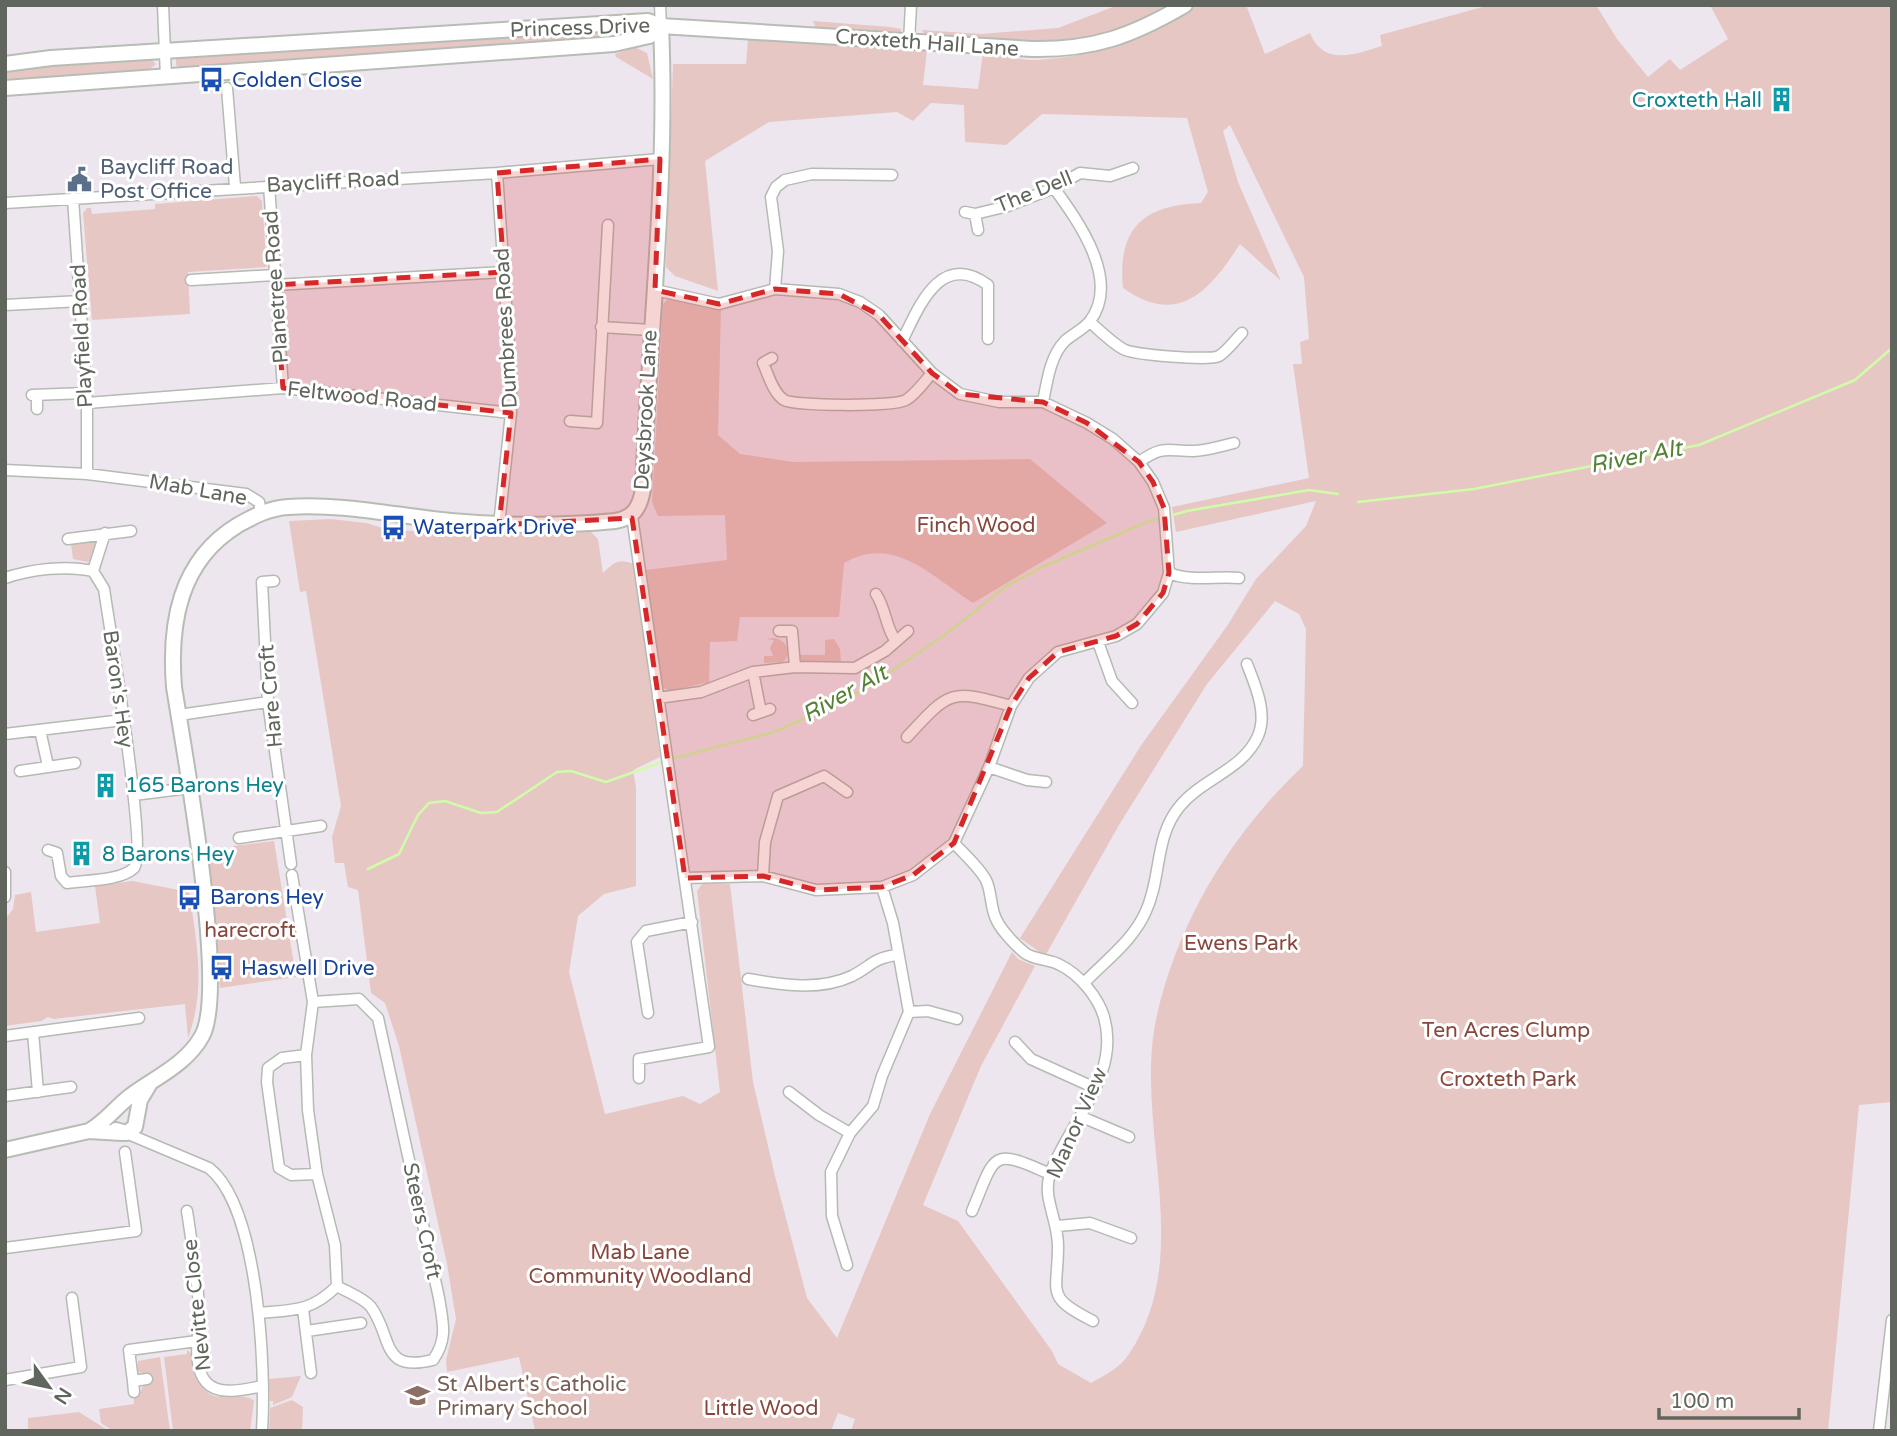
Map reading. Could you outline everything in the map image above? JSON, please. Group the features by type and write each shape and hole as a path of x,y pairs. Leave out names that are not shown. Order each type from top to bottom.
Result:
{"street":[{"path":"163,5 166,77"},
{"name":"Deysbrook Lane","path":"639,1078 639,1059 709,1047 632,516 643,489 650,330 655,290 660,159 660,5"},
{"path":"909,42 911,5"},
{"name":"Croxteth Hall Lane","path":"661,26 697,26 909,42 1073,49 1118,40 1185,5"},
{"name":"Princess Drive","path":"5,64 51,58 614,23 648,22 661,26"},
{"path":"614,23 621,34 614,44"},
{"name":"Princess Drive","path":"5,89 614,44 649,36 661,26"},
{"path":"227,88 235,187"},
{"name":"Baycliff Road","path":"5,203 497,173 660,159"},
{"name":"The Dell","path":"978,230 970,213 1008,206 1054,188 1080,173 1110,176 1133,168"},
{"name":"Dumbrees Road","path":"497,173 511,413 499,525"},
{"path":"775,289 778,251 771,197 776,187 785,180 812,174 892,175"},
{"name":"Planetree Road","path":"269,185 283,388"},
{"path":"1042,402 1051,366 1062,344 1090,322 1101,291 1095,255 1082,226 1054,188"},
{"name":"Playfield Road","path":"72,198 81,301 87,474"},
{"path":"570,421 597,423 608,225"},
{"path":"191,280 275,280 504,271"},
{"path":"902,341 922,301 936,282 959,275 978,277 988,285 988,340"},
{"path":"655,290 719,304 775,289 839,294 860,302 879,315 932,373 960,394 999,402 1042,402 1104,433 1139,462 1153,482 1164,511 1169,573 1163,593 1150,611 1127,630 1098,642 1058,652 1029,678 1011,706 989,767 954,844 913,875 882,887 816,890 763,877 685,878"},
{"path":"5,305 81,301"},
{"path":"1090,322 1125,351 1143,356 1170,354 1200,360 1218,356 1242,333"},
{"path":"601,327 650,330"},
{"path":"772,358 763,363 778,395 793,404 886,406 906,400 932,373"},
{"name":"Feltwood Road","path":"37,409 34,395 86,398 283,388 511,413"},
{"path":"1139,462 1154,451 1172,447 1194,451 1234,443"},
{"name":"Mab Lane","path":"5,470 87,474 246,494 256,499 261,513 288,507 322,507 499,525 604,522 632,516"},
{"path":"89,1131 196,1046 206,1026 212,995 209,944 172,646 177,610 185,584 198,561 217,541 261,513"},
{"path":"68,539 131,531"},
{"path":"5,578 54,569 93,570 105,533"},
{"name":"Baron's Hey","path":"48,850 57,853 61,876 68,883 125,874 136,866 139,856 134,795 104,589 93,570"},
{"path":"1169,573 1188,580 1211,576 1239,578"},
{"name":"Hare Croft","path":"274,581 262,582 268,702 291,864"},
{"path":"876,595 885,608 889,631 895,640"},
{"path":"779,631 792,631 795,667"},
{"path":"658,698 701,692 753,672 795,667 855,668 885,651 895,640 908,632"},
{"path":"1098,642 1112,681 1132,703"},
{"path":"1084,983 1126,943 1147,910 1162,834 1180,806 1202,784 1223,774 1245,755 1259,734 1260,698 1247,664"},
{"path":"753,672 761,712"},
{"path":"907,737 948,698 966,693 1011,706"},
{"path":"179,715 268,702"},
{"path":"5,734 122,720"},
{"path":"40,730 48,766"},
{"path":"20,771 75,763"},
{"path":"989,767 1027,780 1046,782"},
{"path":"763,877 765,842 778,796 824,776 848,792"},
{"path":"134,795 189,788"},
{"path":"239,838 321,826"},
{"name":"Manor View","path":"954,844 985,879 997,921 1010,937 1026,954 1060,965 1084,983 1104,1016 1108,1052 1082,1117 1050,1174 1047,1196 1058,1226 1058,1261 1053,1287 1065,1307 1093,1321"},
{"path":"5,872 5,897"},
{"path":"258,1313 303,1309 322,1302 337,1286 335,1245 317,1174 308,1110 306,1055 313,1002 292,875"},
{"path":"847,1265 832,1216 831,1172 850,1133 873,1106 882,1076 909,1012 892,923 882,887"},
{"path":"648,1013 637,942 646,931 692,922"},
{"path":"748,979 827,986 855,975 876,958 896,954"},
{"name":"Steers Croft","path":"313,1002 359,999 378,1018 445,1334 441,1348 433,1360 414,1365 400,1361 388,1350 380,1324 369,1304 337,1286"},
{"path":"909,1012 928,1011 957,1019"},
{"path":"5,1036 139,1018"},
{"path":"33,1032 38,1092"},
{"path":"1015,1042 1031,1059 1095,1088"},
{"path":"306,1055 282,1058 268,1068 267,1082 279,1168 291,1175 317,1174"},
{"path":"5,1150 89,1131 124,1133 135,1127 140,1100 150,1084"},
{"path":"5,1096 71,1087"},
{"path":"789,1092 819,1115 850,1133"},
{"path":"116,1112 129,1110 153,1144"},
{"path":"116,1112 113,1126 209,1168 222,1181 246,1237 258,1313 263,1386 262,1431"},
{"path":"1082,1117 1129,1137"},
{"path":"5,1248 136,1231 125,1152"},
{"path":"972,1211 990,1168 1001,1158 1011,1157 1050,1174"},
{"name":"Nevitte Close","path":"187,1210 200,1311 197,1341 200,1371 212,1387 227,1391 263,1386"},
{"path":"1058,1226 1090,1223 1131,1238"},
{"path":"5,1380 81,1367 72,1298"},
{"path":"303,1309 311,1373"},
{"path":"1879,1431 1892,1320"},
{"path":"307,1331 361,1324"},
{"path":"147,1379 134,1386 129,1350 197,1341"}],"highlighted area":[{"path":"660,159 655,290 719,304 775,289 839,294 879,315 932,373 960,394 1043,402 1087,423 1139,462 1153,482 1164,508 1169,573 1163,593 1137,624 1116,636 1058,652 1029,678 1011,706 954,843 913,875 882,887 816,890 763,876 685,878 632,518 499,525 511,413 283,388 275,285 504,272 497,173"}],"green space":[{"path":"1118,5 1174,5 1116,32 1056,45 925,36 922,30 981,34 1058,28"},
{"name":"Croxteth Park","path":"1198,5 1246,5 1265,54 1310,33 1323,50 1341,55 1382,46 1380,35 1490,5 1596,5 1617,39 1648,77 1670,59 1680,70 1728,39 1710,5 1892,5 1892,1102 1859,1105 1828,1431 851,1431 855,1419 838,1413 831,1431 535,1431 519,1357 447,1372 446,1360 456,1319 447,1264 399,1046 385,1003 371,993 358,890 348,887 344,863 335,863 332,837 341,806 306,591 300,592 289,521 331,519 366,523 390,530 489,534 590,531 598,539 603,573 617,562 634,564 660,757 633,770 636,787 636,886 604,894 578,916 569,972 605,1114 683,1096 700,1104 720,1092 697,891 703,883 730,884 753,1082 776,1180 807,1298 837,1338 930,1114 1012,952 1018,959 1035,966 981,1066 923,1205 958,1221 1052,1351 1058,1364 1091,1383 1102,1377 1117,1367 1129,1354 1149,1315 1159,1274 1161,1231 1151,1057 1157,1015 1167,979 1194,912 1231,849 1277,792 1303,766 1306,629 1299,614 1275,601 1207,684 1119,825 1045,956 1020,938 1142,744 1227,626 1256,579 1306,526 1316,501 1176,532 1172,507 1309,478 1293,364 1302,364 1300,342 1309,339 1304,277 1230,125 1223,131 1238,182 1281,281 1240,244 1204,289 1190,299 1176,304 1160,304 1143,299 1123,288 1124,250 1138,224 1149,215 1181,205 1201,203 1208,192 1187,118 1042,114 1006,145 965,142 964,105 931,103 913,121 897,112 769,122 705,161 718,291 675,276 666,267 673,64 746,64 748,39 927,51 923,85 978,89 983,53 1030,60 1060,58 1102,50 1141,36"},
{"path":"813,21 890,27 901,29 901,33 816,28"},
{"path":"590,32 612,33 611,37 600,41 181,68 176,65 176,59 182,56"},
{"path":"635,47 647,53 653,79 616,57 615,54"},
{"path":"151,59 156,64 150,69 56,76 5,85 5,73 50,65"},
{"path":"257,196 262,201 267,267 188,272 190,314 92,320 83,213 87,208 91,208 92,214 155,209 155,204"},
{"name":"Finch Wood","path":"669,298 721,308 718,435 740,454 793,462 1030,459 1107,523 973,603 912,562 879,553 862,555 844,563 839,617 740,617 737,641 710,642 709,682 670,691 662,687 646,570 727,560 725,515 658,516 652,502 663,304"},
{"path":"91,541 97,545 92,559 88,562 73,559 71,544"},
{"path":"773,638 785,643 788,650 786,658 783,662 764,663 764,656 773,656 770,648 774,640 766,639"},
{"path":"834,639 840,649 841,663 802,661 796,655 825,655 825,640"},
{"name":"harecroft","path":"274,841 296,977 220,988 203,856 233,850 233,846"},
{"path":"132,881 189,892 197,948 198,984 194,1020 188,1038 185,1004 54,1019 48,1017 41,1021 5,1026 5,920 13,909 15,895 31,892 36,932 100,923 95,886"},
{"path":"187,1350 194,1359 201,1384 210,1394 244,1397 254,1401 250,1431 173,1431 164,1357 187,1354"},
{"path":"160,1357 170,1431 113,1431 101,1423 99,1409 134,1404 134,1394 140,1393 143,1386 152,1383 151,1375 138,1372 138,1361"},
{"path":"301,1376 292,1397 273,1405 273,1401 270,1401 269,1379"},
{"path":"292,1400 303,1407 302,1431 269,1431 270,1408"},
{"path":"79,1412 109,1431 28,1431 28,1418"}],"waterway":[{"name":"River Alt","path":"1358,502 1474,489 1699,445 1855,380 1892,348"},
{"name":"River Alt","path":"671,759 774,732 828,708 869,686 946,634 1005,587 1042,567 1147,522 1187,511 1309,490 1338,494"},
{"name":"River Alt","path":"368,869 399,854 418,815 429,803 445,801 481,813 497,812 557,772 571,771 606,782 665,761"}],"place":[{"name":"Colden Close","path":"212,80"},
{"name":"Croxteth Hall","path":"1782,100"},
{"name":"Baycliff Road Post Office","path":"80,179"},
{"name":"Waterpark Drive","path":"393,527"},
{"name":"165 Barons Hey","path":"105,785"},
{"name":"8 Barons Hey","path":"82,854"},
{"name":"Barons Hey","path":"190,897"},
{"name":"Haswell Drive","path":"221,968"},
{"name":"St Albert's Catholic Primary School","path":"417,1396"}],"park label":[{"name":"Ewens Park","path":"1241,943"},
{"name":"Ten Acres Clump","path":"1506,1030"},
{"name":"Mab Lane Community Woodland","path":"640,1264"},
{"name":"Little Wood","path":"761,1408"}]}
